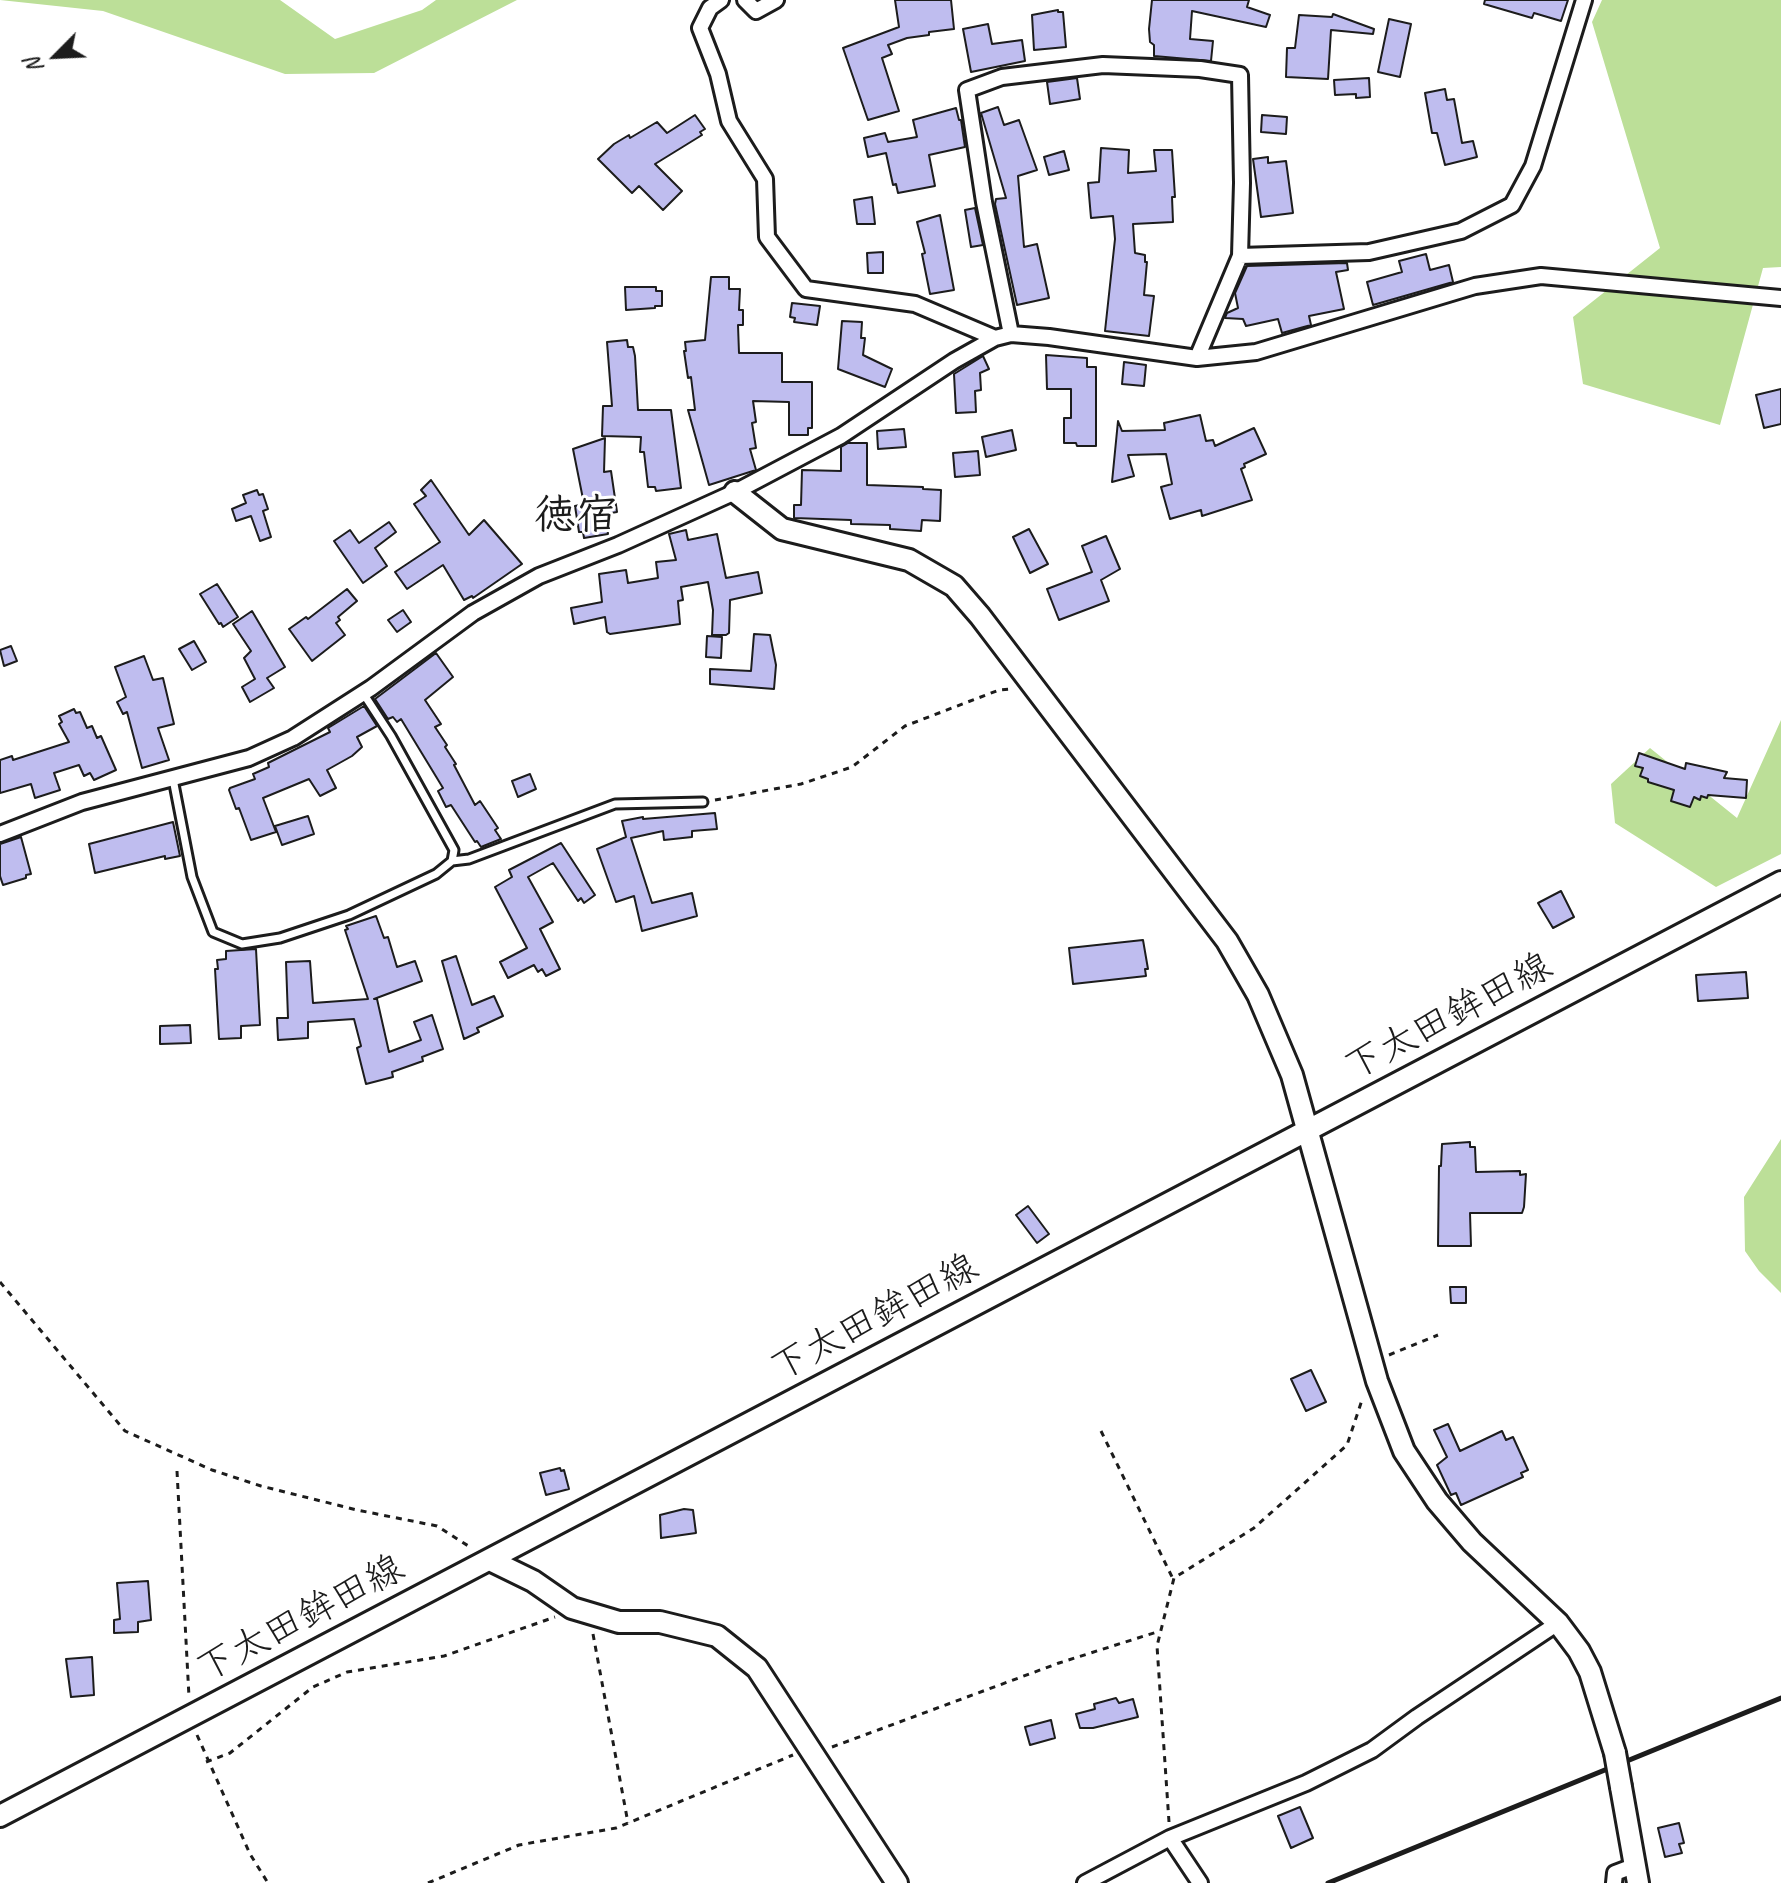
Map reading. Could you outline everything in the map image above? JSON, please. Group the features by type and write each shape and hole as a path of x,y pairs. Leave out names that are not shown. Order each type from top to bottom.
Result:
{"street":[{"path":"721,0 710,8 700,28 718,74 729,121 765,179 767,237 806,289 915,304 995,338"},
{"path":"745,0 756,11 776,0"},
{"path":"1240,256 1369,252 1461,231 1512,205 1533,166 1584,0"},
{"path":"1011,334 984,202 967,90 1002,77 1103,65 1200,69 1240,75 1242,183 1240,256 1197,358"},
{"path":"0,834 82,802 249,758 293,738 473,613 539,576 618,545 735,492 841,436 954,361 995,338 1011,334 1197,358 1256,352 1475,286 1541,276 1781,298"},
{"path":"735,492 782,529 909,560 954,586 1034,686 1227,941 1258,995 1292,1075 1375,1377 1404,1451 1437,1501 1472,1542 1558,1623 1590,1672 1615,1753 1637,1874 1615,1873 1614,1883"},
{"name":"下太田鉾田線","path":"0,1816 1781,882"},
{"path":"490,1560 581,1610 619,1622 660,1622 717,1636 757,1668 897,1883"},
{"path":"1085,1883 1170,1838 1306,1783 1372,1750 1558,1623"},
{"path":"1170,1838 1200,1883"}],"lane":[{"path":"362,692 391,736 454,850 452,861"},
{"path":"173,779 192,877 213,932 242,944 280,938 349,915 436,874 452,861 469,859 615,804 703,802"}],"path":[{"path":"703,802 801,784 852,767 905,726 999,690 1034,686"},
{"path":"0,1282 125,1431 212,1470 261,1486 437,1526 490,1560"},
{"path":"1170,1838 1157,1646 1174,1578 1254,1528 1347,1445 1367,1386 1375,1377 1382,1358 1438,1335"},
{"path":"1101,1431 1174,1581"},
{"path":"177,1471 190,1717 206,1762 250,1854 268,1883"},
{"path":"206,1762 230,1753 313,1687 347,1672 444,1656 581,1610 628,1823"},
{"path":"428,1883 519,1845 616,1828 812,1751 1059,1663 1161,1631"}],"green space":[{"path":"0,0 280,0 335,39 422,10 436,0 517,0 374,73 285,74 103,11"},
{"path":"1602,0 1781,0 1781,267 1763,268 1720,425 1583,384 1573,317 1660,248 1592,22"},
{"path":"1781,720 1781,854 1716,887 1615,823 1611,784 1650,748 1737,818"},
{"path":"1781,1139 1781,1293 1745,1251 1744,1197"}],"building":[{"path":"895,0 951,0 954,29 929,32 929,35 888,45 892,54 882,58 899,111 868,120 843,48 899,27"},
{"path":"1152,0 1249,0 1247,7 1270,15 1266,27 1192,11 1190,39 1213,41 1211,61 1154,56 1149,29"},
{"path":"1485,0 1568,0 1561,21 1534,13 1532,18 1484,4"},
{"path":"1058,10 1063,12 1066,47 1034,50 1032,15"},
{"path":"1333,14 1374,29 1373,34 1331,30 1328,79 1286,77 1287,48 1295,48 1299,15 1332,17"},
{"path":"1389,19 1411,24 1400,77 1378,72"},
{"path":"988,24 992,44 1022,40 1025,61 971,72 963,29"},
{"path":"1077,78 1080,99 1050,104 1047,82"},
{"path":"1369,78 1370,97 1335,95 1334,80"},
{"path":"1445,89 1447,100 1454,99 1462,143 1473,141 1477,157 1445,165 1437,133 1432,133 1425,93"},
{"path":"998,107 1004,125 1019,120 1037,170 1018,176 1024,247 1037,244 1049,298 1017,305 995,204 996,199 1006,198 981,113"},
{"path":"956,108 965,147 929,155 935,186 898,193 896,184 893,185 886,153 868,157 864,138 885,133 888,142 917,137 913,120"},
{"path":"695,115 705,129 700,132 702,135 655,164 682,191 663,210 639,186 632,193 598,159 614,144 657,122 667,133"},
{"path":"1262,115 1287,117 1286,134 1261,132"},
{"path":"1101,148 1129,150 1128,173 1156,171 1154,150 1172,150 1173,222 1133,224 1135,253 1145,255 1147,262 1144,295 1154,296 1149,336 1105,331 1115,239 1113,216 1091,218 1088,183 1099,182"},
{"path":"1064,151 1069,170 1049,175 1044,157"},
{"path":"1268,157 1268,163 1286,161 1293,213 1261,217 1253,159"},
{"path":"872,197 875,224 857,224 854,200"},
{"path":"975,208 983,245 971,247 965,210"},
{"path":"940,215 954,290 930,294 917,222"},
{"path":"883,252 883,273 868,273 867,253"},
{"path":"1426,254 1430,270 1449,265 1453,282 1373,305 1367,282 1402,272 1399,261"},
{"path":"1347,263 1348,270 1336,272 1344,309 1309,316 1311,325 1282,333 1278,319 1246,326 1243,319 1225,318 1227,313 1238,308 1235,293 1247,266"},
{"path":"711,277 729,277 729,289 740,289 739,310 743,310 743,325 738,325 739,353 782,353 782,382 812,382 812,428 808,428 808,435 789,435 789,402 753,401 756,448 750,449 756,470 709,485 688,410 695,410 684,351 685,342 705,340"},
{"path":"625,287 656,287 656,291 662,291 662,306 626,310"},
{"path":"792,303 820,306 817,325 794,322 795,318 790,317"},
{"path":"842,321 862,322 861,338 865,338 863,355 892,369 885,387 838,369"},
{"path":"627,340 635,356 638,410 671,410 681,488 656,491 655,487 648,487 644,452 640,452 641,437 602,436 603,406 612,406 607,342"},
{"path":"1046,355 1087,358 1087,367 1096,367 1096,446 1064,443 1064,418 1071,418 1071,389 1047,389"},
{"path":"983,356 989,369 980,373 981,390 975,391 976,412 956,413 954,374"},
{"path":"1124,362 1146,365 1144,386 1122,384"},
{"path":"1781,389 1781,424 1764,428 1756,395"},
{"path":"1200,415 1206,441 1213,440 1215,446 1254,428 1266,454 1244,464 1245,467 1241,469 1252,500 1202,516 1201,510 1170,519 1161,487 1172,484 1166,454 1128,455 1134,476 1112,482 1118,421 1122,431 1165,430 1164,423"},
{"path":"904,429 906,447 878,449 877,431"},
{"path":"1012,430 1016,450 986,457 982,437"},
{"path":"605,438 604,472 611,471 617,512 605,514 608,534 584,538 583,532 579,532 575,506 584,504 573,449"},
{"path":"848,443 867,443 867,485 941,490 940,521 922,520 921,531 890,529 890,525 851,524 851,520 794,518 794,505 801,505 802,470 841,471 841,447"},
{"path":"978,451 980,475 955,477 953,453"},
{"path":"431,480 469,535 484,520 522,564 473,598 464,600 443,565 407,589 395,572 440,542 414,504 426,496 421,490"},
{"path":"257,490 259,495 263,494 268,509 263,511 271,537 260,541 251,516 236,521 232,509 246,503 243,495"},
{"path":"389,522 396,532 375,548 387,566 363,583 334,541 350,530 359,543"},
{"path":"1029,529 1048,564 1030,573 1013,537"},
{"path":"686,530 688,540 717,534 726,578 758,572 762,593 730,600 729,633 712,635 713,610 708,582 681,587 683,600 678,601 680,624 610,634 605,617 574,624 571,608 602,602 599,574 626,570 628,583 658,578 656,562 676,560 669,534"},
{"path":"1106,536 1120,569 1101,580 1109,601 1059,620 1047,589 1092,572 1082,546"},
{"path":"217,584 238,617 223,627 200,594"},
{"path":"347,589 357,601 338,617 340,620 336,623 345,635 312,661 289,629 306,617 308,619"},
{"path":"403,610 411,622 397,632 388,620"},
{"path":"252,611 285,667 267,678 274,688 250,702 242,687 255,679 244,658 251,651 233,624"},
{"path":"754,634 770,635 776,665 774,689 710,684 710,669 751,671"},
{"path":"707,636 722,637 721,658 706,657"},
{"path":"194,641 206,662 192,670 179,649"},
{"path":"11,646 17,661 4,666 0,650"},
{"path":"436,653 453,677 425,700 441,724 435,727 447,745 445,747 475,805 480,801 498,828 495,830 501,839 481,847 451,805 446,807 438,791 443,788 401,719 397,722 393,717 388,719 375,699"},
{"path":"144,656 153,680 163,678 174,724 158,728 169,760 142,768 127,712 123,714 117,702 126,697 115,667"},
{"path":"364,706 377,726 357,737 362,747 352,756 327,770 336,788 320,796 309,779 263,798 276,832 251,840 230,788 255,779 253,774 269,767 268,763 330,732 328,728"},
{"path":"74,709 76,713 80,712 87,728 92,726 97,738 101,736 116,770 94,780 90,773 84,776 79,765 54,773 60,790 35,798 31,784 0,793 0,760 12,756 13,760 69,742 59,724 62,722 59,716"},
{"path":"1639,753 1685,769 1686,763 1727,772 1724,778 1747,780 1746,798 1708,795 1707,798 1701,796 1700,800 1694,797 1690,807 1671,801 1674,790 1648,782 1640,776 1643,768 1635,766"},
{"path":"530,774 536,789 518,797 512,781"},
{"path":"715,813 717,829 692,831 692,837 664,840 663,831 631,838 652,903 692,893 697,916 642,931 634,896 616,902 597,849 626,837 622,821"},
{"path":"308,816 314,834 282,845 275,826"},
{"path":"173,822 180,856 165,859 165,856 95,873 89,844"},
{"path":"21,837 31,874 3,885 0,844"},
{"path":"561,843 595,895 584,903 581,898 578,901 553,863 528,877 553,922 540,929 560,969 546,976 542,969 538,972 534,965 508,978 500,962 527,948 495,887 512,877 509,870"},
{"path":"1561,891 1574,917 1553,928 1538,903"},
{"path":"376,916 384,938 388,937 397,967 415,961 422,981 374,999 377,999 389,1052 421,1040 414,1022 432,1015 443,1049 422,1057 423,1061 392,1072 393,1077 366,1084 354,1019 308,1022 308,1038 278,1040 277,1018 288,1018 286,962 310,961 313,1003 368,999 345,930 348,929 346,926"},
{"path":"1143,940 1148,969 1145,969 1146,976 1073,984 1069,948"},
{"path":"256,949 260,1025 241,1026 241,1038 219,1039 217,960 226,959 226,951"},
{"path":"456,956 472,1005 494,996 503,1016 477,1028 479,1032 464,1039 442,961"},
{"path":"1746,972 1748,998 1698,1001 1696,975"},
{"path":"190,1025 191,1043 160,1044 160,1026"},
{"path":"1470,1142 1470,1147 1475,1147 1476,1172 1520,1171 1520,1175 1526,1174 1524,1207 1522,1213 1470,1213 1471,1246 1438,1246 1442,1144"},
{"path":"1028,1206 1049,1234 1037,1243 1016,1215"},
{"path":"1450,1287 1466,1287 1466,1303 1451,1303"},
{"path":"1311,1370 1326,1402 1306,1411 1291,1379"},
{"path":"1448,1424 1460,1451 1502,1431 1506,1440 1513,1437 1528,1470 1521,1473 1523,1477 1461,1505 1456,1493 1451,1495 1437,1465 1447,1457 1434,1430"},
{"path":"560,1468 564,1470 569,1489 546,1495 540,1473"},
{"path":"693,1510 696,1533 661,1538 660,1515"},
{"path":"148,1581 151,1620 138,1622 138,1632 114,1633 114,1620 120,1619 117,1583"},
{"path":"92,1657 94,1695 71,1697 66,1659"},
{"path":"1116,1698 1119,1703 1133,1699 1138,1717 1093,1728 1080,1728 1076,1714 1095,1709 1094,1704"},
{"path":"1051,1720 1055,1738 1030,1745 1025,1727"},
{"path":"1300,1807 1313,1838 1291,1848 1278,1816"},
{"path":"1679,1823 1684,1843 1679,1844 1682,1853 1665,1857 1658,1828"}],"railway":[{"path":"1328,1883 1781,1698"}],"district":[{"name":"徳宿","path":"576,517"}]}
